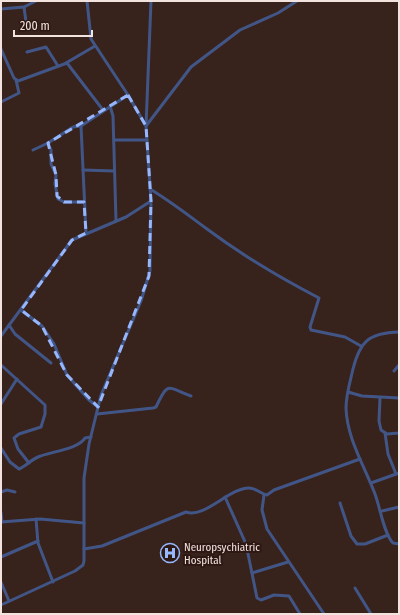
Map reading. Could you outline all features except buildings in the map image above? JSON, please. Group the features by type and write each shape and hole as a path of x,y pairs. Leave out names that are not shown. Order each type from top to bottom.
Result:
{"street":[{"path":"1,9 24,7 36,1"},
{"path":"87,1 91,39 128,95 146,126"},
{"path":"1,605 80,569 84,561 84,478 91,437 98,407 108,376 147,282 151,261 151,201 146,126 151,1"},
{"path":"146,126 190,67 240,30 278,13 297,1"},
{"path":"24,7 27,29"},
{"path":"16,80 18,81 66,63 95,46"},
{"path":"27,52 46,47 58,66"},
{"path":"1,49 16,80 19,93 1,102"},
{"path":"66,63 103,110"},
{"path":"33,150 48,143 73,127 81,126 103,110 128,95"},
{"path":"110,106 113,116 116,221"},
{"path":"81,126 86,233"},
{"path":"114,140 147,140"},
{"path":"48,143 51,150 51,164 56,175 55,184 58,199 64,202 84,202"},
{"path":"83,170 114,171"},
{"path":"150,189 176,204 208,229 264,268 318,298 310,327 311,330 345,337 361,346"},
{"path":"1,336 72,240 116,221 151,201"},
{"path":"21,310 42,326 54,344 67,375 89,400 98,407"},
{"path":"9,325 15,334 51,363"},
{"path":"399,332 372,336 361,346 356,358 346,408 348,420 360,459 382,511 388,535 393,543 399,544"},
{"path":"1,365 42,401 46,411 41,427 18,434 14,438 18,449 29,462"},
{"path":"394,371 399,365"},
{"path":"1,404 17,379"},
{"path":"97,414 156,407 163,392 168,389 176,389 191,396"},
{"path":"348,392 362,396 399,398"},
{"path":"371,483 397,474 388,454 385,433 379,425 380,398"},
{"path":"385,433 399,433"},
{"path":"1,448 14,466 20,469 38,457 77,445 83,442 84,438 91,437"},
{"path":"77,445 89,446"},
{"path":"1,458 7,457"},
{"path":"84,549 102,546 186,512 194,513 215,504 225,496 250,488 264,495 269,494 274,490 360,459"},
{"path":"1,492 7,490 15,492"},
{"path":"264,495 262,510 265,523 288,562 324,614"},
{"path":"225,496 246,544 257,598 262,600 277,595 289,596 300,614"},
{"path":"340,503 351,536 357,544 365,544 388,535"},
{"path":"382,511 399,508"},
{"path":"1,512 2,522 36,519 84,523"},
{"path":"36,519 38,542 53,582"},
{"path":"1,557 38,542"},
{"path":"252,573 288,562"},
{"path":"1,582 9,601"},
{"path":"355,588 371,614"}],"highlighted area":[{"path":"128,95 146,126 151,201 149,276 98,407 67,375 42,326 21,310 72,240 86,233 84,202 64,202 57,196 56,175 48,143"}],"place":[{"name":"Neuropsychiatric Hospital","path":"170,553"}]}
